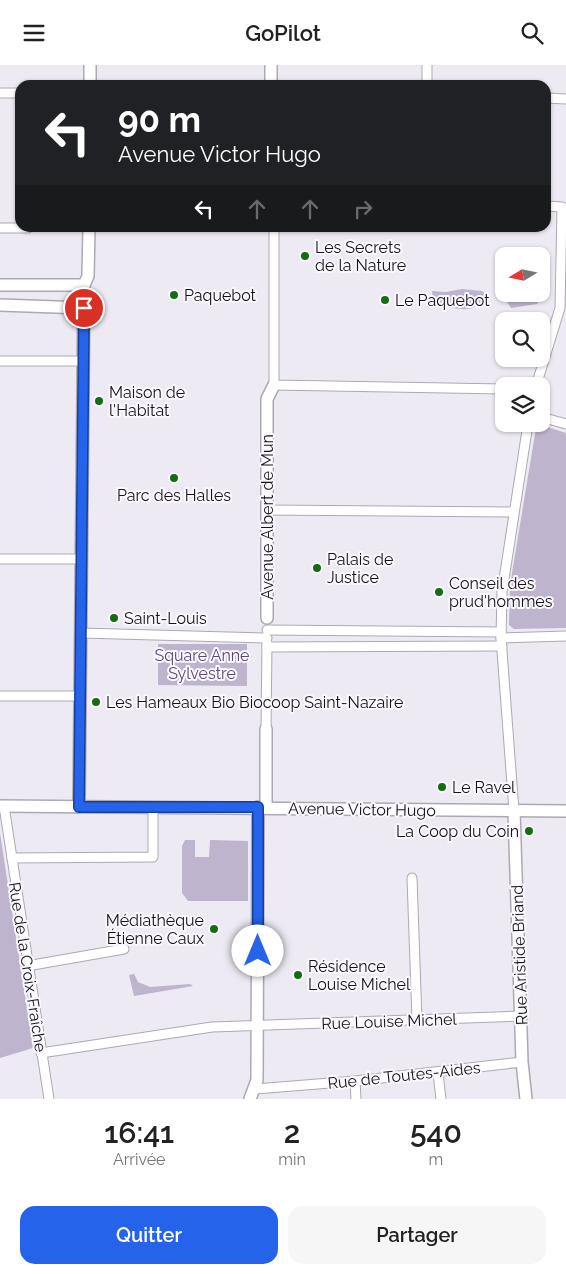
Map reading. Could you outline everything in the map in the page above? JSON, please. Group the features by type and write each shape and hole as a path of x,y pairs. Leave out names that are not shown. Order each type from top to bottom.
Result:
{"street":[{"path":"90,65 90,80"},
{"path":"271,65 271,80"},
{"path":"427,65 427,80"},
{"path":"0,93 15,93"},
{"path":"551,99 566,99"},
{"path":"539,377 563,308 564,236 562,207 551,206"},
{"path":"0,229 15,228"},
{"path":"79,807 84,308 89,232"},
{"name":"Avenue Albert de Mun","path":"253,1094 258,1080 262,807 266,729 268,399 274,385 274,232"},
{"path":"0,285 86,280"},
{"path":"0,305 84,308"},
{"path":"0,361 84,361"},
{"path":"274,385 495,389"},
{"path":"550,420 566,425"},
{"path":"514,811 501,639 502,592 527,432"},
{"path":"267,510 514,512"},
{"path":"0,559 82,559"},
{"path":"81,633 267,638 501,639 566,636"},
{"path":"267,638 501,639"},
{"path":"0,696 80,696"},
{"name":"Avenue Victor Hugo","path":"2,806 566,811"},
{"name":"Rue de la Croix-Fraîche","path":"2,806 12,858 48,1099"},
{"path":"12,858 153,857 153,807"},
{"name":"Rue Aristide Briand","path":"514,811 522,1063 526,1099"},
{"path":"412,878 417,1020"},
{"path":"28,966 124,949"},
{"name":"Rue Louise Michel","path":"41,1053 212,1027 521,1017"},
{"name":"Rue de Toutes-Aides","path":"253,1094 522,1063"},
{"path":"438,1073 441,1099"},
{"path":"355,1081 356,1099"}],"green space":[{"path":"462,289 482,291 489,297 486,301 468,309 434,308 432,291 446,292"},
{"path":"508,303 537,303 537,304 511,308"},
{"path":"550,428 566,433 566,628 514,629 509,625 510,585 535,432 550,432"},
{"name":"Square Anne Sylvestre","path":"158,644 247,644 247,686 158,685"},
{"path":"0,833 33,1048 0,1058"},
{"path":"185,840 195,840 195,857 209,857 210,840 248,841 248,901 188,901 182,893 182,846"},
{"path":"134,974 138,982 150,987 190,984 193,986 134,996 129,975"}],"place":[{"name":"Les Secrets de la Nature","path":"305,256"},
{"name":"Paquebot","path":"174,295"},
{"name":"Le Paquebot","path":"385,300"},
{"name":"Maison de l'Habitat","path":"99,401"},
{"name":"Parc des Halles","path":"174,478"},
{"name":"Palais de Justice","path":"317,568"},
{"name":"Conseil des prud'hommes","path":"439,592"},
{"name":"Saint-Louis","path":"114,618"},
{"name":"Les Hameaux Bio Biocoop Saint-Nazaire","path":"96,702"},
{"name":"Le Ravel","path":"442,787"},
{"name":"La Coop du Coin","path":"529,831"},
{"name":"Médiathèque Étienne Caux","path":"214,929"},
{"name":"Résidence Louise Michel","path":"298,975"}],"route":[{"path":"84,308 79,807 258,807 258,951"}]}
